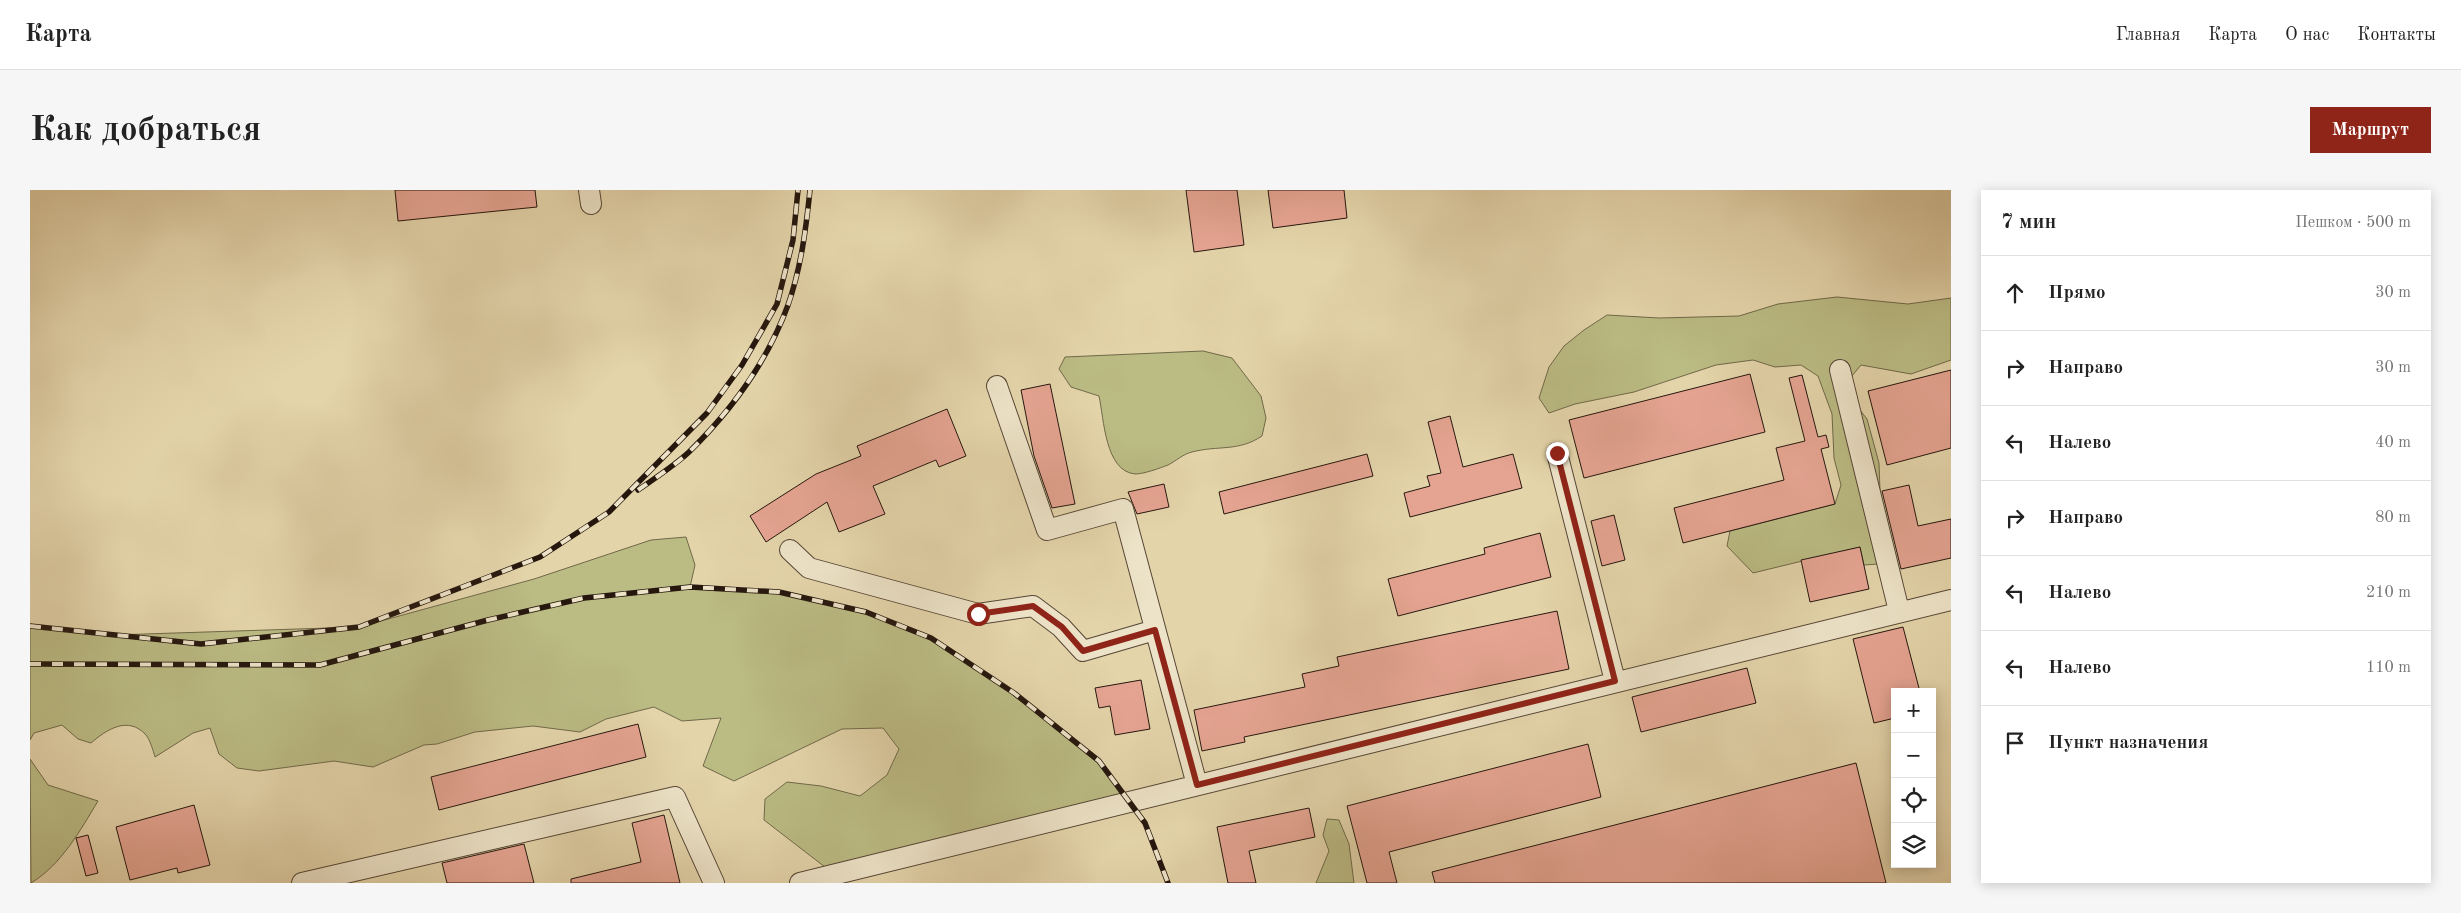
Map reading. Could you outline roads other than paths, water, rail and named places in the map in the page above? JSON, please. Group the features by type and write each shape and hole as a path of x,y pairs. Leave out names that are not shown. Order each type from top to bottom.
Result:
{"lane":[{"path":"1840,370 1899,611"},
{"path":"998,386 1047,530 1122,509 1197,785"},
{"path":"1557,453 1615,681"},
{"path":"790,550 809,568 978,614 1033,606 1062,627 1083,651 1155,630"},
{"path":"800,883 1899,611 1951,600"},
{"path":"302,883 675,796 714,883"}],"railway":[{"path":"30,626 201,644 359,627 540,557 609,512 707,413 742,365 777,304 793,240 798,190"},
{"path":"638,490 689,452 734,402 759,365 780,325 793,291 807,219 810,190"},
{"path":"30,664 320,665 488,620 584,598 690,587 779,592 866,612 931,638 1014,693 1099,761 1145,823 1168,883"}]}
